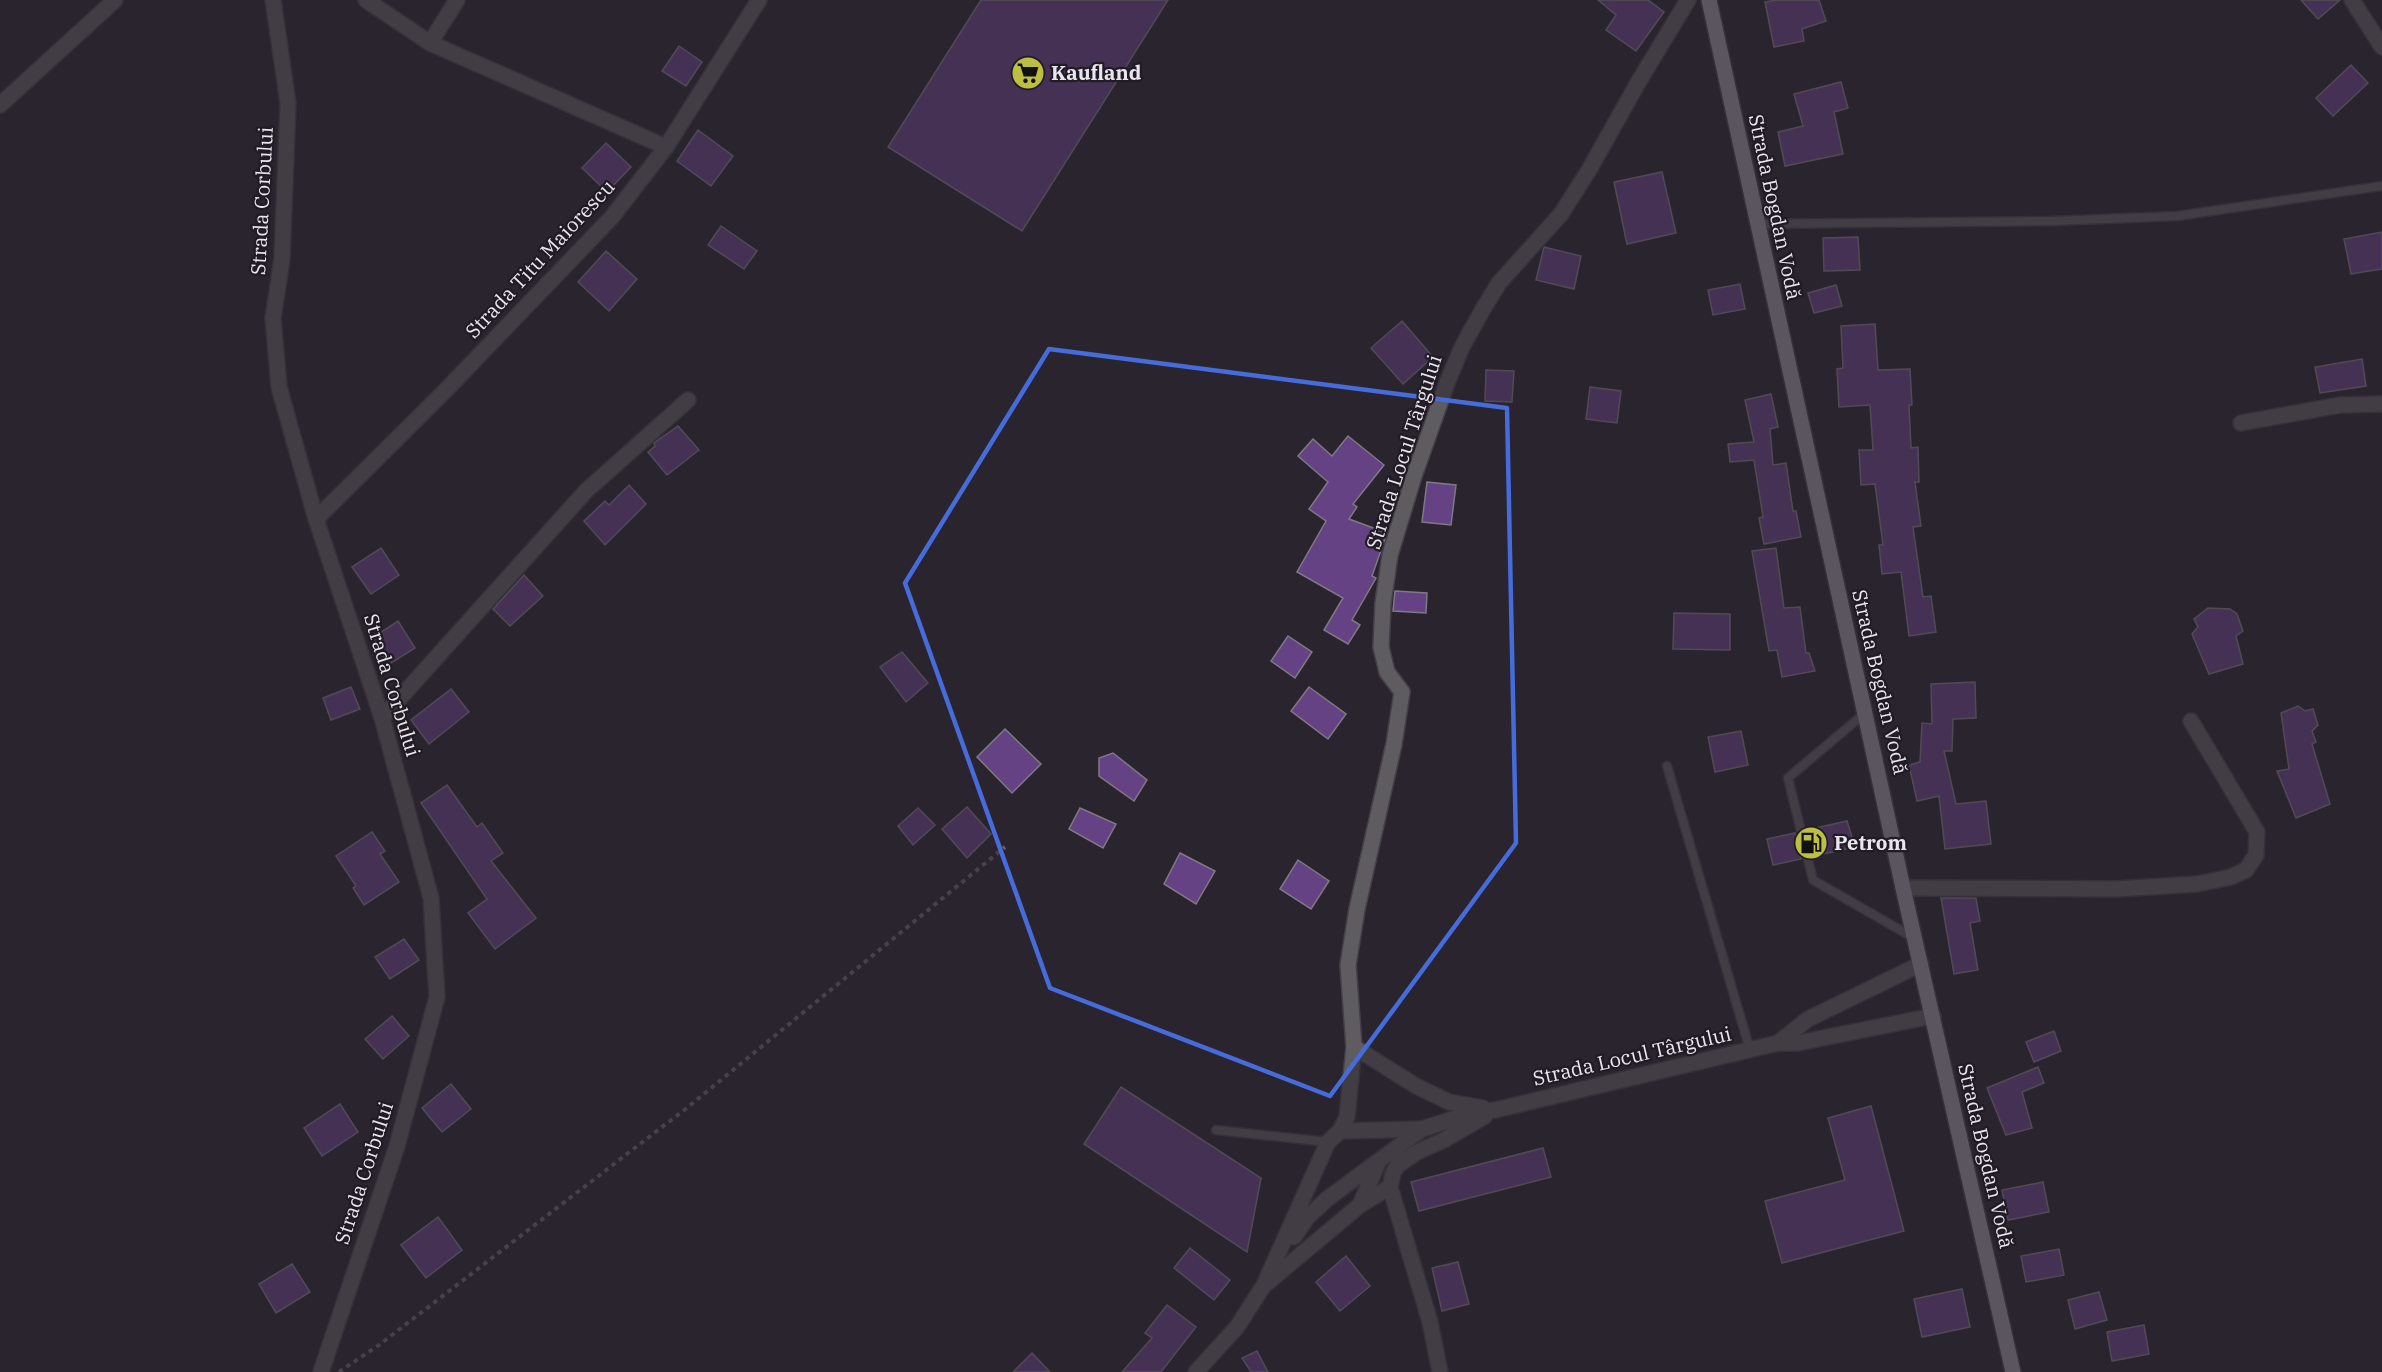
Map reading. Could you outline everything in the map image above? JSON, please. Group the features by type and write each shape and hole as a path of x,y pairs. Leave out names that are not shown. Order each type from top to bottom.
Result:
{"main road":[{"name":"Strada Bogdan Vodă","path":"1708,0 1903,888 2013,1372"}],"street":[{"path":"0,105 115,0"},
{"name":"Strada Corbului","path":"273,0 288,103 282,260 273,318 279,387 316,519 382,718 430,898 437,997 397,1146 321,1372"},
{"path":"366,0 430,43 666,147"},
{"path":"430,43 457,0"},
{"name":"Strada Titu Maiorescu","path":"316,519 444,392 612,217 666,147 759,0"},
{"name":"Strada Locul Târgului","path":"1264,1285 1334,1137 1347,1118 1354,1047 1348,965 1357,909 1394,744 1402,692 1386,672 1381,648 1383,603 1390,555 1414,477 1446,383 1483,309 1499,283 1561,214 1688,0"},
{"path":"2352,0 2382,47"},
{"path":"382,718 586,491 688,400"},
{"path":"2241,423 2340,405 2382,404"},
{"path":"1903,888 2116,888 2197,884 2230,877 2246,870 2256,855 2257,832 2191,721"},
{"name":"Strada Locul Târgului","path":"1778,1043 1808,1019 1921,964"},
{"name":"Strada Locul Târgului","path":"1334,1137 1422,1130 1472,1113 1495,1110 1778,1043 1798,1043 1933,1016"},
{"name":"Strada Locul Târgului","path":"1354,1047 1416,1086 1449,1102 1495,1110"},
{"name":"Strada Locul Târgului","path":"1264,1285 1360,1205 1390,1187 1393,1173 1398,1166 1417,1152 1444,1140 1495,1110"},
{"name":"Strada Locul Târgului","path":"1196,1372 1237,1327 1282,1253 1307,1218 1328,1199 1422,1130"},
{"name":"Strada Locul Târgului","path":"1360,1205 1378,1162"},
{"path":"1390,1187 1430,1322 1440,1372"}],"lane":[{"path":"1758,224 2053,221 2177,216 2382,186"},
{"path":"1866,712 1788,778 1813,879 1915,938"},
{"path":"1666,766 1750,1050"},
{"path":"1216,1130 1334,1137"}],"path":[{"path":"339,1372 379,1345 688,1107 1005,847"}],"highlighted area":[{"path":"1049,349 1507,408 1516,843 1330,1096 1050,988 905,583"}],"building":[{"name":"Kaufland","path":"981,0 1168,0 1022,231 888,147"},
{"path":"1598,0 1648,0 1664,12 1636,51 1606,30 1616,15"},
{"path":"1819,0 1826,21 1802,29 1804,41 1774,47 1765,2"},
{"path":"2301,0 2340,0 2318,19"},
{"path":"679,46 702,62 686,86 662,71"},
{"path":"2351,65 2368,83 2333,116 2316,98"},
{"path":"1841,82 1848,108 1834,112 1843,154 1785,166 1778,132 1803,126 1794,94"},
{"path":"698,130 733,156 711,186 677,161"},
{"path":"606,143 631,167 607,192 582,168"},
{"path":"1662,172 1676,233 1627,244 1614,182"},
{"path":"721,226 757,251 744,269 708,245"},
{"path":"2382,232 2382,269 2351,274 2344,239"},
{"path":"1858,237 1860,270 1824,271 1823,238"},
{"path":"1544,247 1581,256 1574,289 1536,280"},
{"path":"606,251 637,279 609,311 578,282"},
{"path":"1740,284 1745,309 1713,315 1708,290"},
{"path":"1836,285 1842,306 1814,313 1808,293"},
{"path":"1402,321 1433,357 1403,384 1371,348"},
{"path":"1875,324 1878,370 1910,369 1911,448 1918,447 1919,482 1915,482 1921,526 1913,527 1923,597 1931,596 1936,632 1909,636 1901,572 1882,574 1879,545 1883,545 1875,484 1861,485 1859,450 1873,450 1870,405 1839,407 1837,369 1843,368 1841,326"},
{"path":"2362,359 2366,386 2320,393 2315,367"},
{"path":"1486,370 1514,371 1512,402 1485,401"},
{"path":"1590,387 1621,391 1617,423 1586,419"},
{"path":"1771,394 1778,427 1770,429 1773,465 1786,463 1793,511 1796,511 1801,537 1764,544 1759,518 1763,517 1754,460 1730,462 1728,444 1754,442 1745,400"},
{"path":"678,426 699,450 667,475 648,452 655,446 654,443"},
{"path":"1348,436 1384,465 1353,504 1357,507 1349,519 1387,533 1372,576 1376,578 1352,620 1360,625 1348,644 1324,630 1343,598 1297,572 1326,521 1309,509 1328,482 1298,456 1313,439 1332,456"},
{"path":"1427,482 1456,485 1451,525 1422,522"},
{"path":"629,485 646,504 605,545 584,521 605,501 609,505"},
{"path":"381,548 399,575 371,594 352,567"},
{"path":"1776,548 1784,608 1800,607 1806,653 1809,653 1815,671 1782,677 1777,650 1769,651 1752,551"},
{"path":"524,575 543,596 510,626 493,609"},
{"path":"1395,591 1427,593 1426,613 1393,611"},
{"path":"2208,608 2230,609 2237,614 2243,631 2236,636 2243,664 2209,674 2192,634 2198,627 2194,619"},
{"path":"1674,613 1730,614 1730,650 1673,649"},
{"path":"398,621 415,648 388,665 372,638"},
{"path":"1288,636 1312,652 1295,678 1271,661"},
{"path":"902,652 928,683 906,702 880,667"},
{"path":"1975,682 1976,718 1953,719 1952,751 1944,751 1956,804 1986,801 1991,844 1945,849 1939,796 1917,801 1909,765 1920,762 1922,723 1932,724 1931,684"},
{"path":"351,687 360,709 331,720 323,698"},
{"path":"1309,687 1346,714 1328,739 1291,711"},
{"path":"451,689 469,712 429,744 411,720"},
{"path":"2298,706 2305,711 2313,709 2318,725 2312,731 2316,742 2312,744 2330,804 2296,818 2277,771 2289,769 2281,713"},
{"path":"1005,729 1041,764 1012,793 977,757"},
{"path":"1741,731 1748,765 1715,772 1708,737"},
{"path":"1113,753 1147,780 1134,801 1099,776 1099,758"},
{"path":"447,785 477,827 482,823 503,853 491,861 536,918 495,949 468,913 487,899 421,803"},
{"path":"967,807 991,834 967,858 942,829"},
{"path":"918,808 935,825 913,845 898,826"},
{"path":"1080,808 1116,824 1103,848 1069,829"},
{"path":"1847,821 1855,847 1814,856 1807,830"},
{"path":"372,832 385,851 380,854 399,882 364,905 353,888 356,886 336,856"},
{"path":"1795,833 1801,859 1773,865 1767,839"},
{"path":"1180,853 1215,871 1196,904 1164,884"},
{"path":"1298,860 1329,881 1311,909 1280,889"},
{"path":"1941,898 1976,898 1980,921 1970,923 1978,970 1954,974"},
{"path":"404,939 419,960 390,979 375,957"},
{"path":"392,1016 409,1036 383,1059 365,1039"},
{"path":"2054,1031 2061,1051 2034,1062 2026,1042"},
{"path":"2038,1067 2044,1083 2022,1092 2032,1128 2006,1135 1987,1088"},
{"path":"451,1084 471,1109 442,1132 422,1108"},
{"path":"1121,1087 1261,1178 1247,1252 1084,1144"},
{"path":"340,1104 358,1132 322,1156 304,1128"},
{"path":"1871,1106 1904,1231 1782,1263 1765,1201 1845,1180 1828,1118"},
{"path":"1543,1148 1551,1177 1419,1211 1411,1182"},
{"path":"2043,1182 2049,1212 2008,1220 2002,1190"},
{"path":"438,1217 462,1250 426,1278 401,1245"},
{"path":"1190,1248 1230,1280 1214,1300 1174,1268"},
{"path":"2059,1249 2064,1275 2026,1282 2021,1256"},
{"path":"1346,1256 1370,1286 1340,1311 1316,1282"},
{"path":"1458,1262 1469,1304 1442,1311 1432,1268"},
{"path":"292,1264 310,1292 276,1313 259,1284"},
{"path":"1962,1289 1970,1327 1922,1337 1914,1299"},
{"path":"2099,1292 2107,1320 2075,1329 2068,1300"},
{"path":"1167,1305 1196,1327 1161,1372 1122,1372 1152,1338 1145,1333"},
{"path":"2144,1325 2149,1354 2112,1361 2107,1332"},
{"path":"1257,1351 1268,1372 1251,1372 1242,1358"},
{"path":"1032,1353 1050,1372 1013,1372"}],"place":[{"name":"Kaufland","path":"1028,73"},
{"name":"Petrom","path":"1811,843"}]}
